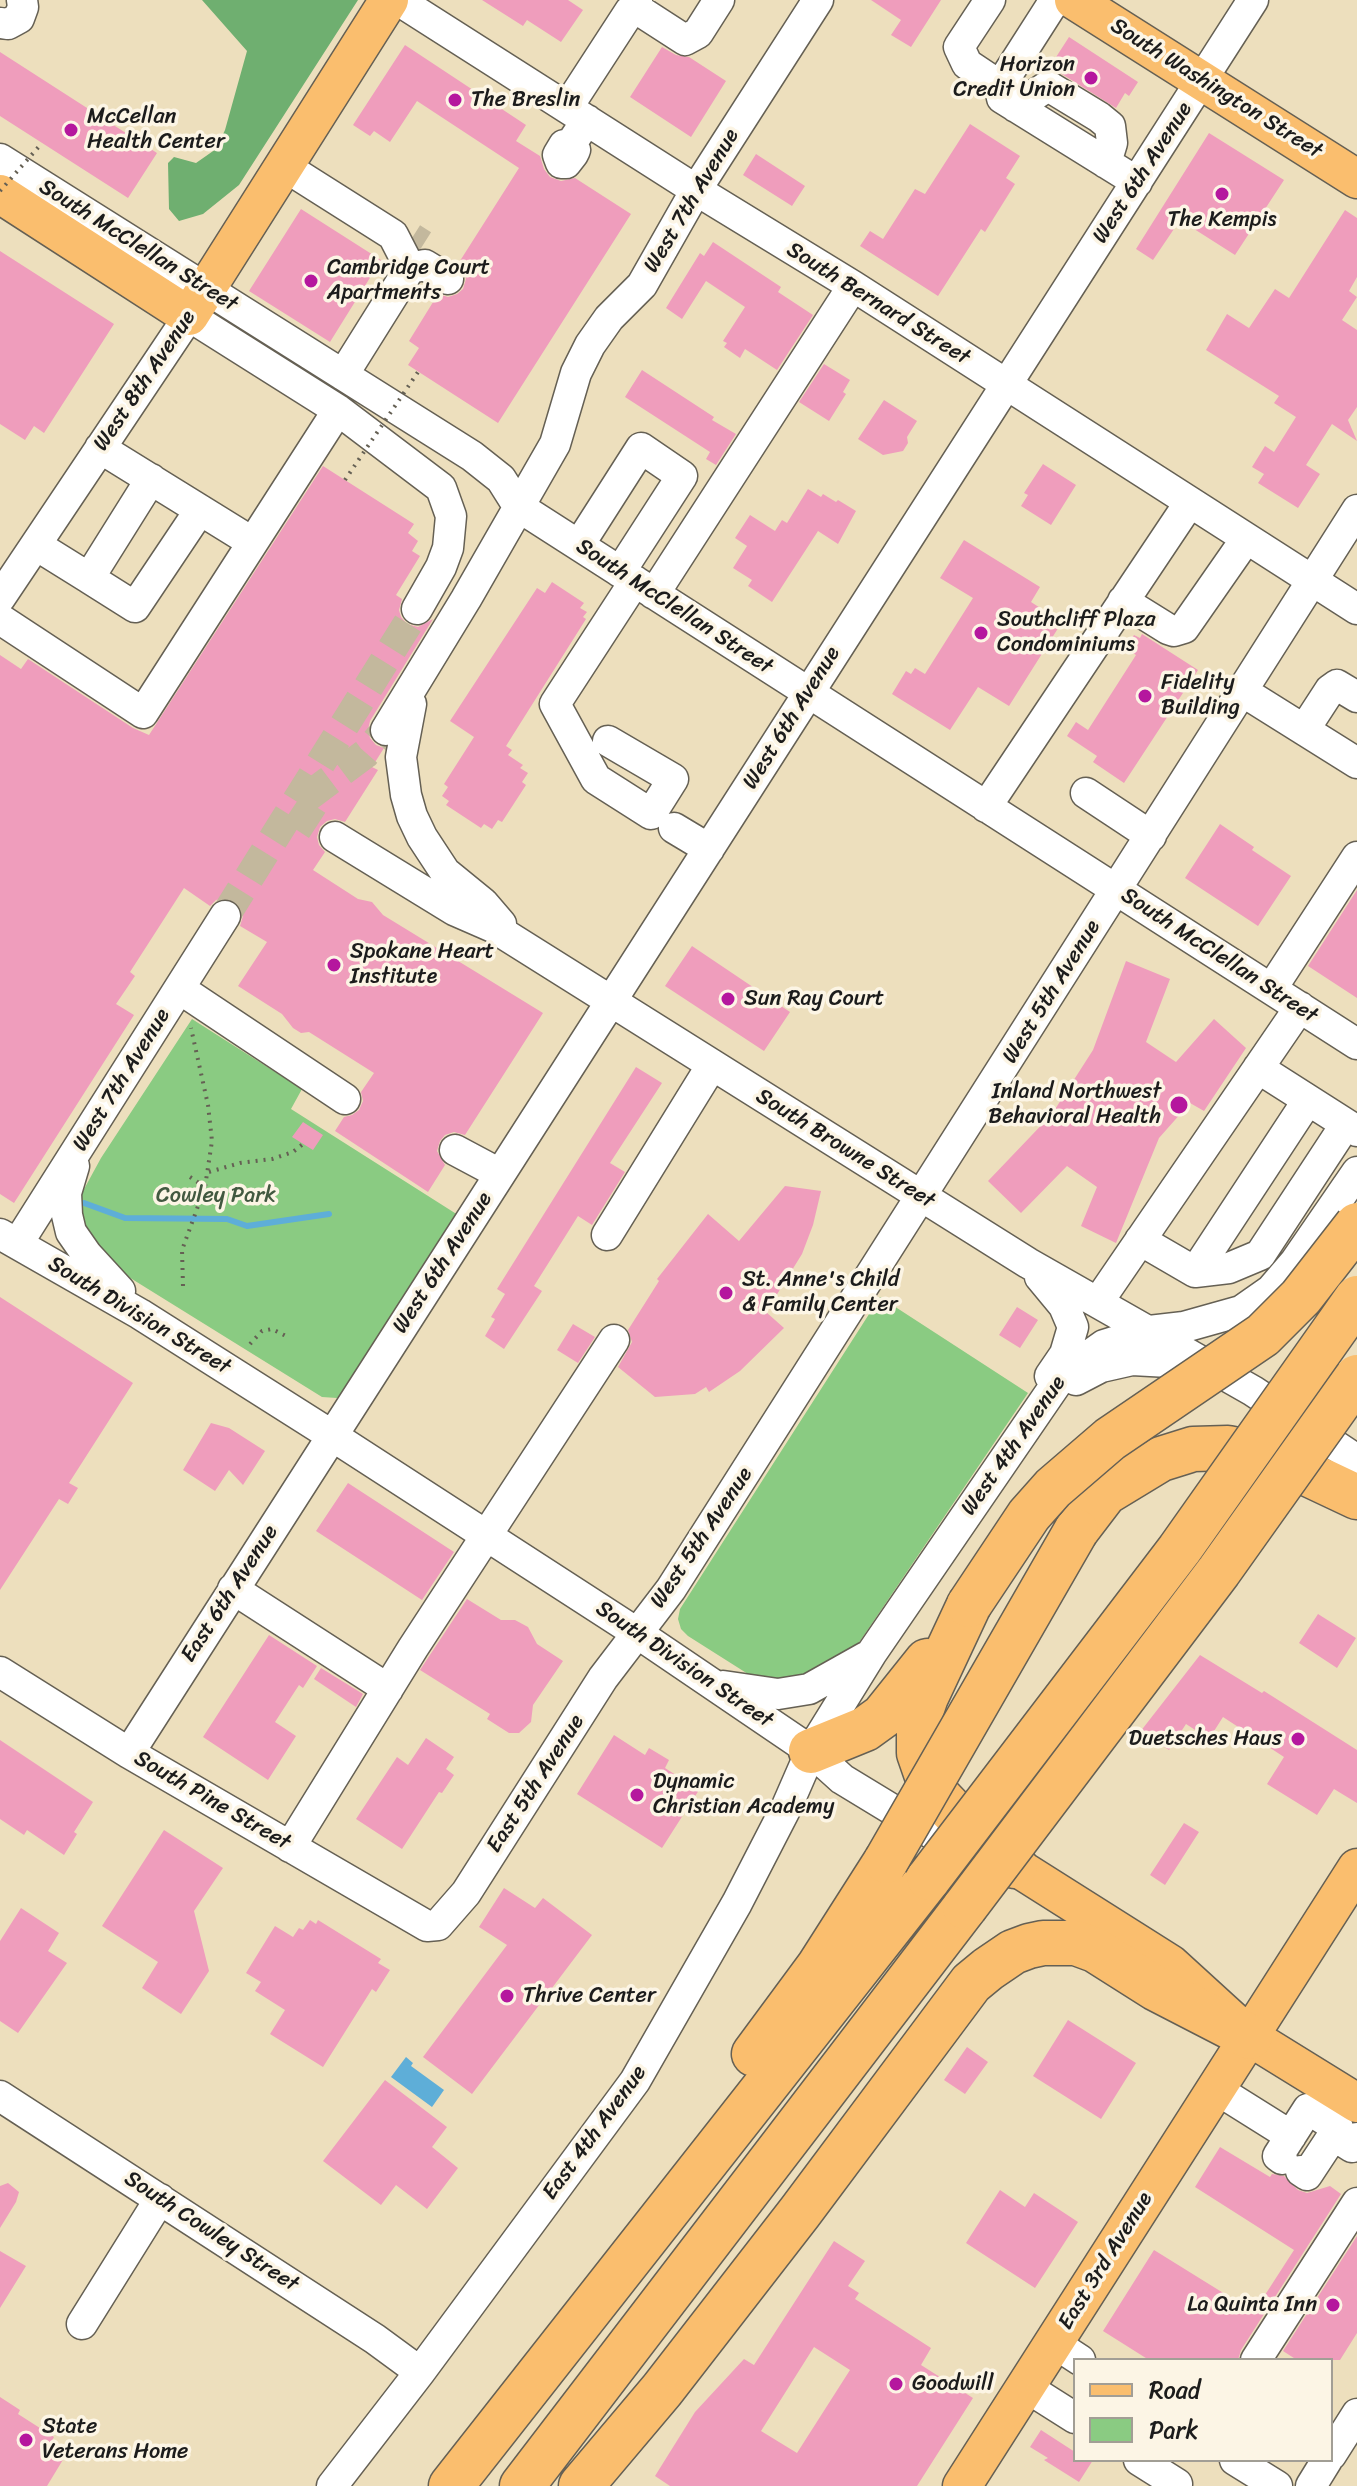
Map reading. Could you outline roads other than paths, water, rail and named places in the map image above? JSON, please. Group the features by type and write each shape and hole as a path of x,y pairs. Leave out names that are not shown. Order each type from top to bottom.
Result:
{"highway":[{"path":"811,1751 865,1729 883,1716 969,1605 1029,1515 1053,1488 1110,1439 1263,1335 1301,1297 1357,1225"},
{"path":"450,2486 929,1878 1179,1550 1357,1298"},
{"path":"522,2486 1219,1571 1357,1377"},
{"path":"450,2486 661,2181 819,1966 886,1861 1076,1531 1099,1500 1115,1486 1161,1459 1193,1449 1228,1448 1287,1464 1357,1497"},
{"path":"969,1605 919,1717 919,1753 939,1797 1015,1866"},
{"path":"581,2486 662,2390 971,1983 1013,1952 1043,1943 1076,1943 1095,1950 1155,1988 1250,2037"}],"main road":[{"name":"West 8th Avenue","path":"198,302 389,0"},
{"name":"South Washington Street","path":"1074,0 1357,179"},
{"name":"South McClellan Street","path":"0,193 198,302"},
{"name":"South Division Street","path":"1015,1866 1170,1964 1250,2037 1357,2103"},
{"name":"East 3rd Avenue","path":"962,2486 1026,2387 1067,2352 1216,2089 1352,1887"}],"street":[{"path":"1,23 19,18 22,0"},
{"name":"South Bernard Street","path":"398,0 569,141 696,190 853,286 1357,609"},
{"path":"569,141 629,12 637,3 685,40 698,33 719,0"},
{"name":"West 7th Avenue","path":"386,730 555,444 576,373 590,345 609,318 642,285 696,190 818,0"},
{"path":"990,0 959,47 967,64 1008,97 1137,182"},
{"path":"1008,97 1055,0"},
{"name":"West 6th Avenue","path":"331,1435 1253,0"},
{"name":"South McClellan Street","path":"0,159 198,302 441,488 451,516 448,548 417,609"},
{"path":"284,166 409,247 425,265 452,273"},
{"path":"343,375 409,247"},
{"path":"608,741 673,779 651,814 596,779 555,704 636,582 853,286"},
{"name":"South McClellan Street","path":"198,302 343,375 483,464 501,479 518,506 1357,1044"},
{"name":"West 8th Avenue","path":"0,598 198,302"},
{"name":"West 7th Avenue","path":"483,464 494,468 512,465 556,421 568,400"},
{"path":"0,619 143,713 338,410"},
{"path":"100,448 239,534"},
{"path":"579,545 641,448 682,476 636,582"},
{"path":"89,578 151,479"},
{"path":"986,807 1190,502"},
{"path":"36,545 135,607 200,510"},
{"name":"West 5th Avenue","path":"637,1633 671,1589 1357,510"},
{"path":"1123,601 1168,629 1184,628 1246,539"},
{"name":"West 7th Avenue","path":"423,672 412,702 401,757 412,816 445,872 483,903 515,941"},
{"path":"1304,730 1330,690 1337,685 1357,697"},
{"path":"1242,691 1357,763"},
{"path":"1086,793 1151,836"},
{"path":"674,828 709,849"},
{"name":"South Browne Street","path":"335,837 422,892 515,941 1028,1263 1253,1391 1357,1460"},
{"path":"1272,988 1357,857"},
{"name":"West 7th Avenue","path":"9,1239 79,1149 225,916"},
{"path":"180,989 345,1099"},
{"path":"1098,1302 1300,1007"},
{"path":"607,1235 712,1065"},
{"path":"1140,1240 1195,1272 1229,1268 1260,1255 1352,1127 1258,1068"},
{"path":"1195,1272 1308,1100"},
{"path":"461,1141 505,1166"},
{"path":"79,1149 66,1193 71,1232 87,1255 140,1314"},
{"name":"West 4th Avenue","path":"811,1751 871,1654 1063,1374 1104,1345 1149,1331 1184,1327 1241,1311 1271,1290 1312,1239 1357,1172"},
{"name":"South Division Street","path":"9,1239 140,1314 488,1536 811,1751 842,1779 976,1860 1015,1866"},
{"path":"1027,1425 1033,1403 1065,1354 1073,1327 1064,1306 1028,1263"},
{"path":"290,1847 388,1689 614,1340"},
{"path":"1027,1425 1080,1377 1101,1367 1132,1360 1169,1362 1253,1391"},
{"name":"East 6th Avenue","path":"129,1753 331,1435"},
{"path":"233,1589 388,1689"},
{"name":"East 5th Avenue","path":"427,1926 438,1925 466,1893 603,1678 637,1633"},
{"path":"713,1684 778,1694 809,1689 871,1654"},
{"name":"South Pine Street","path":"0,1672 129,1753 427,1926"},
{"name":"East 4th Avenue","path":"332,2486 635,2081 737,1903 787,1806 811,1751"},
{"path":"1309,2073 1316,2142"},
{"path":"1216,2089 1316,2142"},
{"name":"South Cowley Street","path":"0,2096 375,2339 420,2372"},
{"path":"82,2324 160,2199"},
{"path":"1257,2358 1357,2203"},
{"path":"1026,2387 1073,2417"},
{"path":"1144,2462 1182,2477"},
{"path":"1238,2462 1277,2486"},
{"path":"1311,2486 1325,2462"}],"water":[{"path":"406,2057 413,2063 411,2066 444,2090 432,2107 391,2077"}],"waterway":[{"path":"84,1203 125,1218 227,1219 247,1226 329,1214"}],"tunnel":[{"path":"412,238 423,245"},
{"path":"225,916 417,609"},
{"path":"306,798 365,754 386,730"},
{"path":"292,809 335,837"}],"place":[{"name":"Horizon Credit Union","path":"1091,78"},
{"name":"The Breslin","path":"455,100"},
{"name":"McCellan Health Center","path":"71,130"},
{"name":"The Kempis","path":"1222,194"},
{"name":"Cambridge Court Apartments","path":"311,281"},
{"name":"Southcliff Plaza Condominiums","path":"981,633"},
{"name":"Fidelity Building","path":"1145,696"},
{"name":"Spokane Heart Institute","path":"334,965"},
{"name":"Sun Ray Court","path":"728,999"},
{"name":"Inland Northwest Behavioral Health","path":"1179,1105"},
{"name":"St. Anne's Child & Family Center","path":"726,1293"},
{"name":"Duetsches Haus","path":"1298,1739"},
{"name":"Dynamic Christian Academy","path":"637,1795"},
{"name":"Thrive Center","path":"507,1996"},
{"name":"La Quinta Inn","path":"1333,2305"},
{"name":"Goodwill","path":"896,2384"},
{"name":"State Veterans Home","path":"26,2440"}],"park label":[{"name":"Cowley Park","path":"216,1196"}]}
